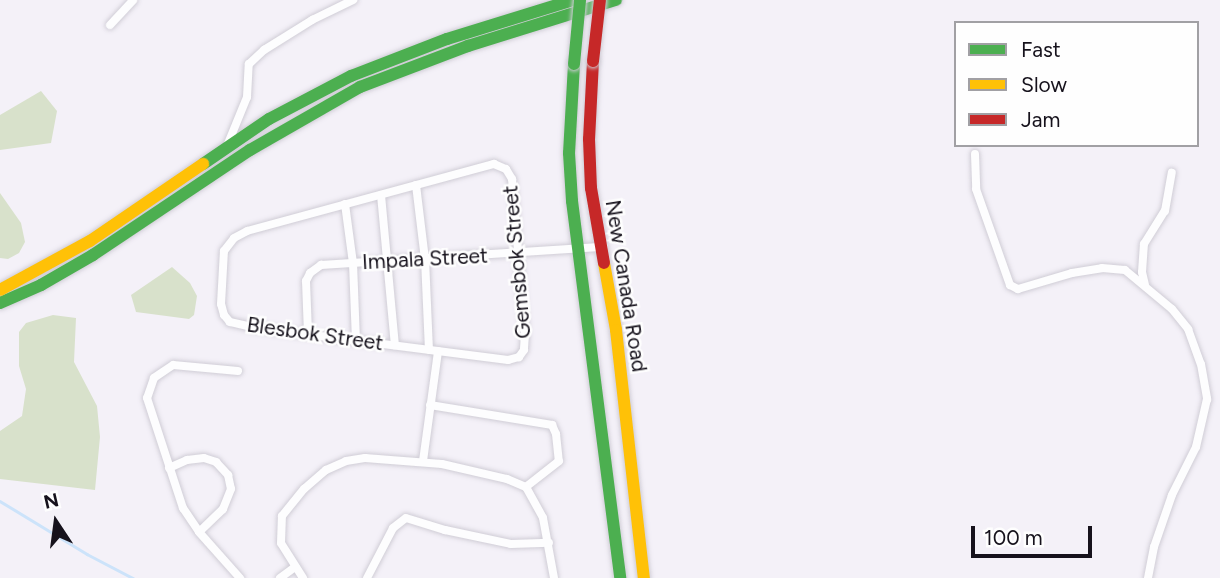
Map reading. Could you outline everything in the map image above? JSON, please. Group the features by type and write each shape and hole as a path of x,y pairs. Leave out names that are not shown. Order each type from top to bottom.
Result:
{"main road":[{"path":"0,289 90,241 227,146 310,97 386,61 573,0"},
{"name":"New Canada Road","path":"580,0 569,153 576,251 620,578"},
{"name":"New Canada Road","path":"600,0 593,61 589,174 603,247 640,522 643,578"},
{"path":"0,303 41,285 93,255 250,150 305,116 360,87 468,46 616,0"}],"street":[{"path":"110,25 133,0"},
{"path":"227,146 247,97 251,81 249,64 264,50 312,20 353,0"},
{"path":"975,154 976,189 1010,285 1018,289 1072,273 1102,268 1125,270 1172,309 1188,329 1201,363 1207,399 1196,447 1172,495 1154,547 1149,578"},
{"name":"Blesbok Street","path":"503,167 492,164 247,231 229,242 224,251 221,307 227,319 252,327 508,360 519,357"},
{"name":"Gemsbok Street","path":"503,167 511,176 520,253 525,345 519,357"},
{"path":"1145,285 1142,272 1144,244 1165,211 1172,173"},
{"path":"416,185 433,350 423,461"},
{"path":"381,195 395,345"},
{"path":"345,204 353,263 356,340"},
{"name":"Impala Street","path":"308,333 305,289 310,272 321,265 576,251 603,247"},
{"path":"238,371 173,365 154,378 148,391 147,404 183,508 199,532 240,578"},
{"path":"430,405 552,425 559,461 526,487"},
{"path":"169,468 187,460 204,458 216,462 228,475 231,489 223,509 199,532"},
{"path":"303,578 281,543 281,520 304,489 326,470 355,458 423,461 472,470 526,487 539,507 549,543 554,578"},
{"path":"367,578 393,528 406,518 445,530 511,544 549,543"},
{"path":"280,578 295,568"}],"green space":[{"path":"41,91 57,111 51,143 0,150 0,115"},
{"path":"0,193 21,223 25,242 19,253 8,259 0,258"},
{"path":"172,267 190,283 197,296 194,315 189,319 136,312 131,295"},
{"path":"53,315 76,318 74,362 97,406 100,437 95,490 0,479 0,431 22,416 26,389 19,366 19,332 26,323"}],"waterway":[{"path":"0,501 87,554 133,578"}],"traffic: fast":[{"path":"203,164 269,119 351,76 447,39 573,0"},
{"path":"574,64 580,0"},
{"path":"0,303 41,285 93,255 250,150 360,87 468,46 616,0"},
{"path":"574,64 569,153 572,201 620,578"}],"traffic: slow":[{"path":"0,290 90,241 203,164"},
{"path":"604,263 616,330 644,578"}],"traffic: jam":[{"path":"593,61 600,0"},
{"path":"593,61 589,139 591,188 604,263"}]}
